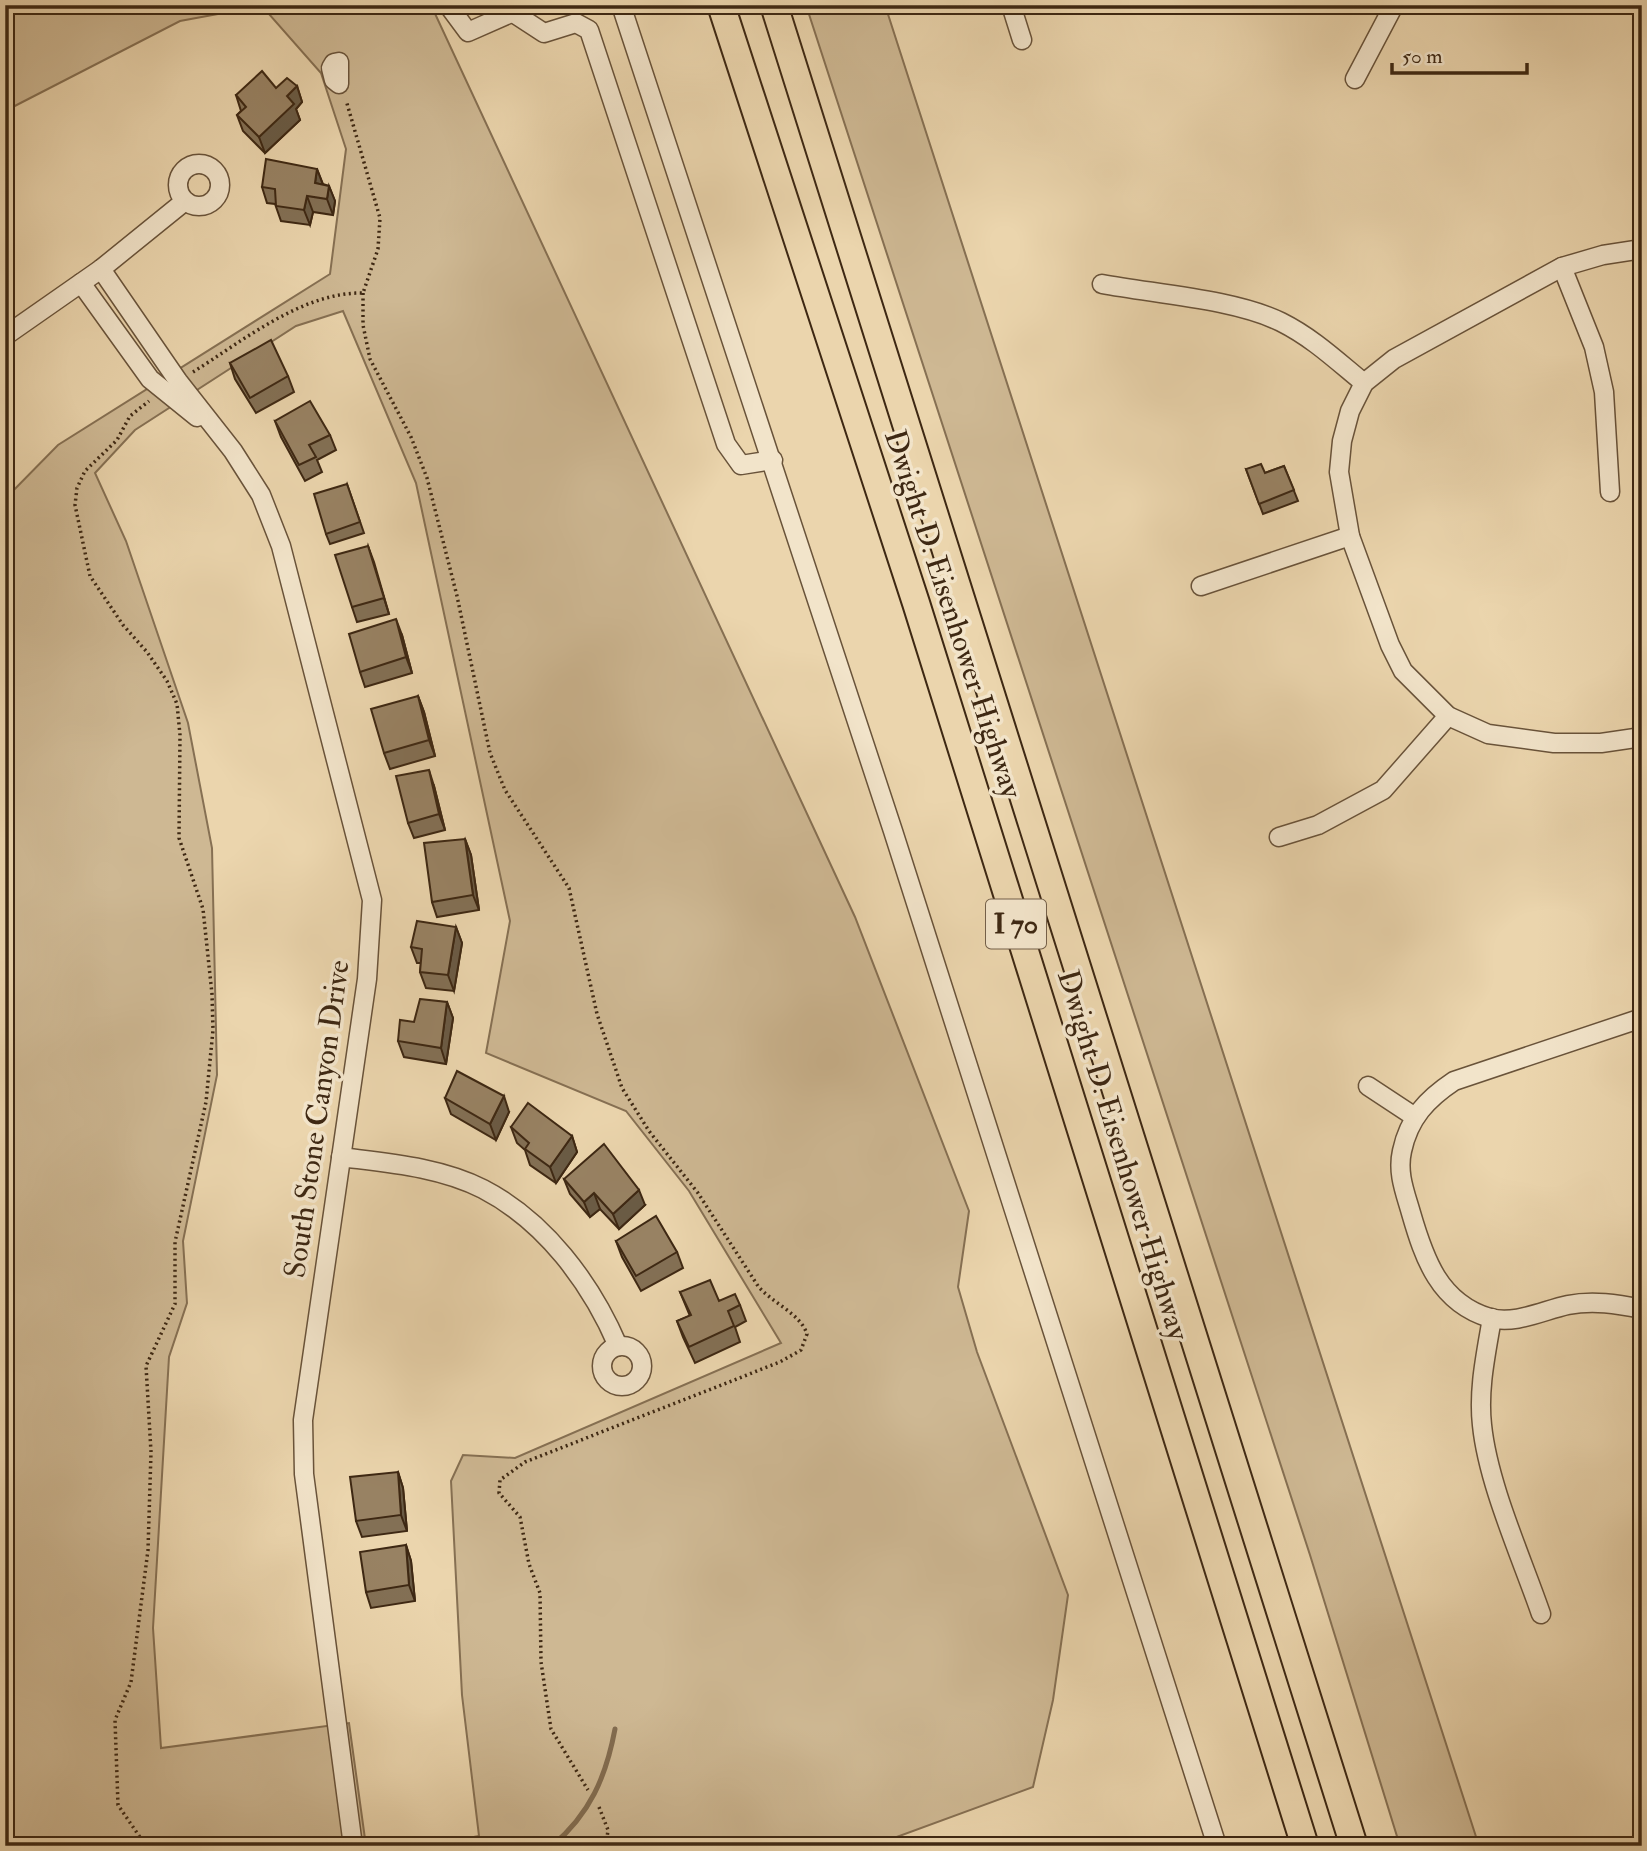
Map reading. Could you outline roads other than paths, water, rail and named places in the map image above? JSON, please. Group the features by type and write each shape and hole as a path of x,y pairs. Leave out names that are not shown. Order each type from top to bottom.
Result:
{"highway":[{"name":"Dwight D. Eisenhower Highway","path":"721,5 916,603 1305,1846"},
{"name":"Dwight D. Eisenhower Highway","path":"774,5 1354,1846"}],"street":[{"path":"448,5 468,32 520,9 544,33 576,23 589,30 726,443 741,465 772,460"},
{"path":"621,5 772,460 1217,1846"},
{"path":"1011,5 1022,40"},
{"path":"1355,79 1394,5"},
{"path":"5,336 102,269 185,201"},
{"path":"1642,249 1603,255 1562,267 1394,359 1364,383 1350,411 1340,461 1350,536 1390,645 1403,671 1448,716 1488,734 1554,743 1601,743 1642,737"},
{"path":"1562,267 1594,347 1604,392 1610,492"},
{"name":"South Stone Canyon Drive","path":"102,269 212,426 233,451 261,495 281,546 372,900 367,979 303,1420 304,1475 353,1846"},
{"name":"South Stone Canyon Drive","path":"80,284 150,379 183,407 212,426"},
{"path":"1102,284 1244,310 1280,321 1315,341 1364,383"},
{"path":"1202,586 1350,536"},
{"path":"1279,837 1318,825 1383,790 1448,716"},
{"path":"1642,1018 1454,1081 1431,1096 1415,1117 1401,1153 1400,1176 1424,1258 1433,1275 1449,1294 1492,1318 1519,1318 1569,1305 1604,1302 1642,1309"},
{"path":"1368,1086 1415,1117"},
{"path":"341,1157 420,1168 481,1188 518,1211 561,1252 587,1288 618,1346"},
{"path":"1492,1318 1481,1381 1482,1425 1492,1469 1541,1614"}],"waterway":[{"path":"552,1846 577,1821 594,1794 607,1763 615,1729"}]}
